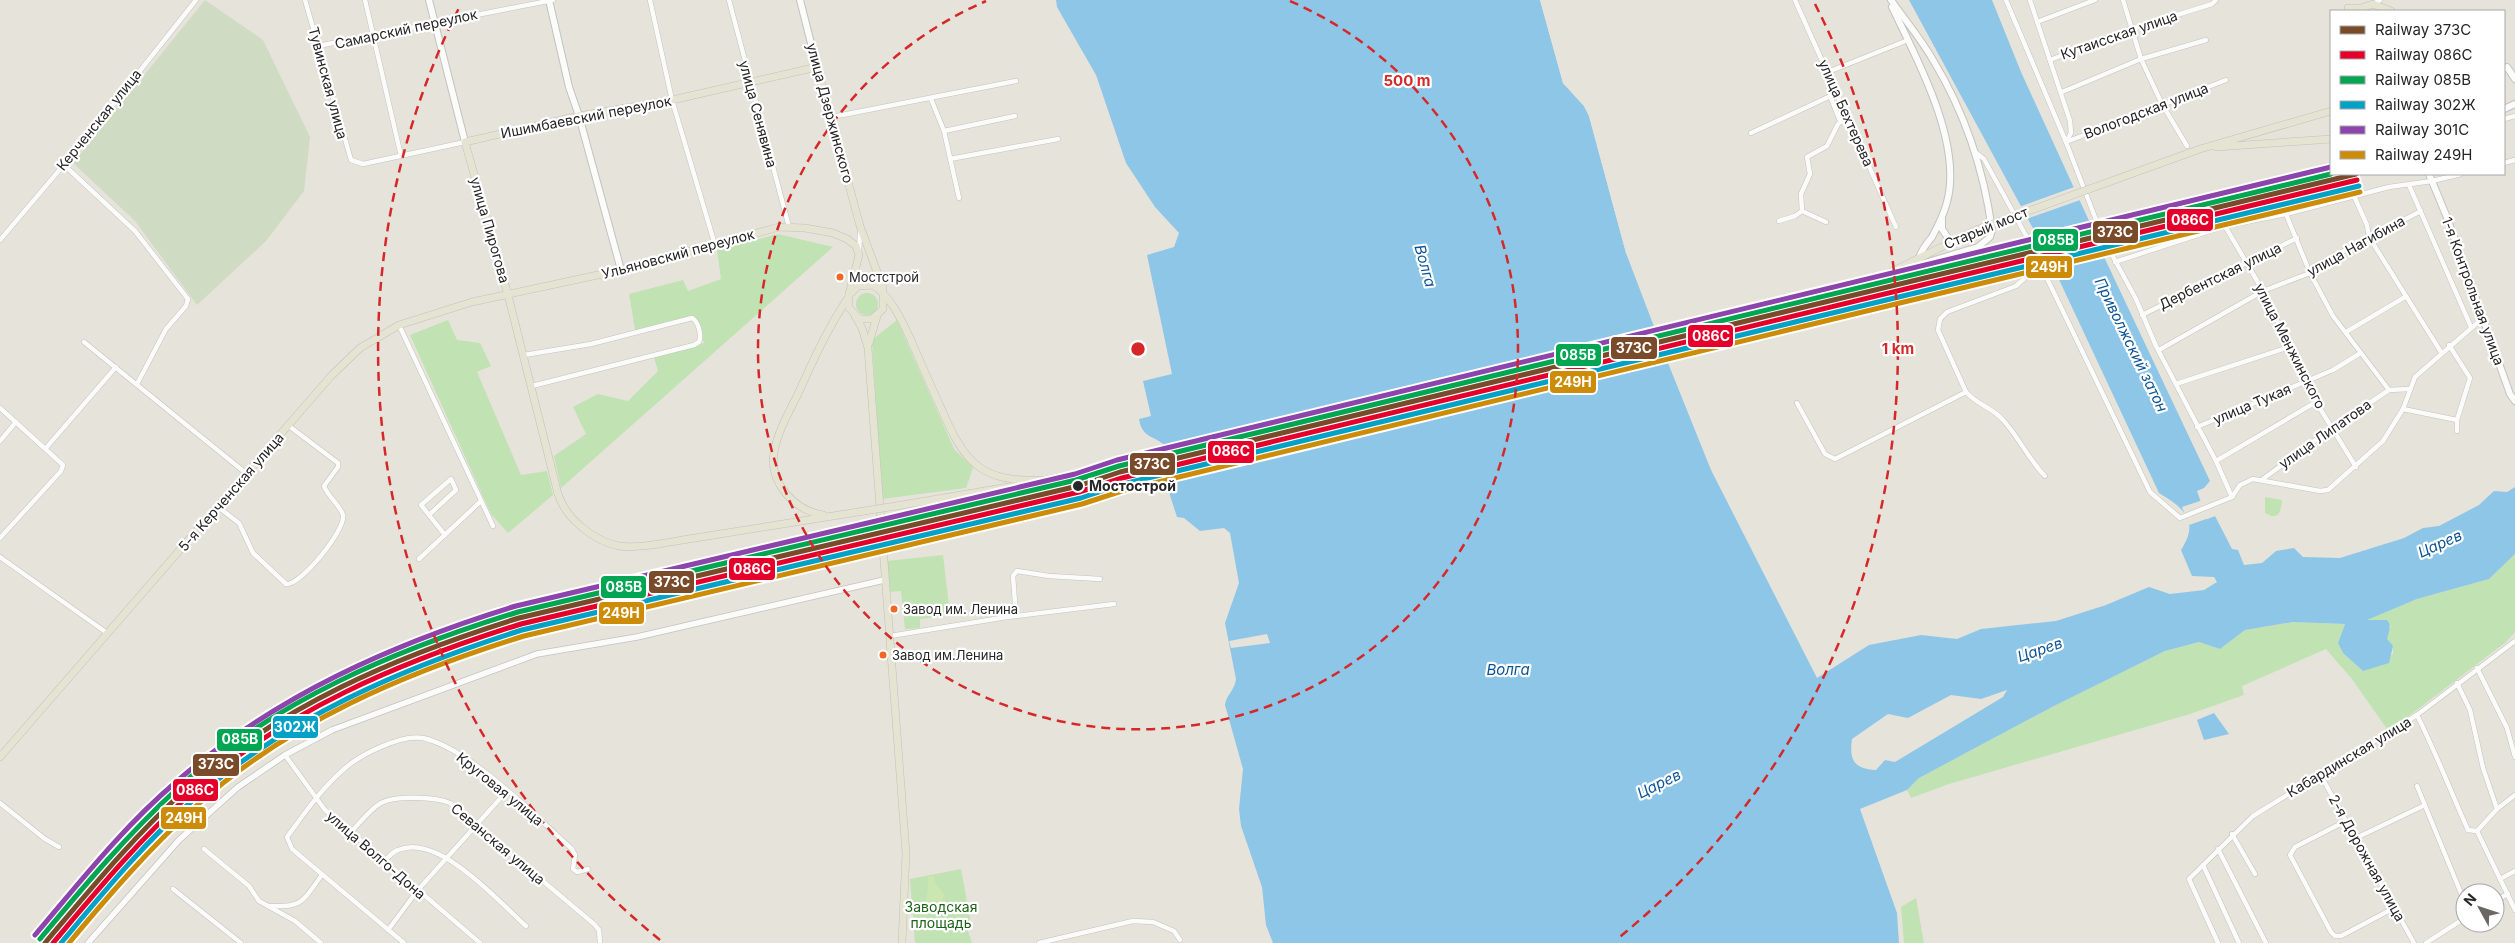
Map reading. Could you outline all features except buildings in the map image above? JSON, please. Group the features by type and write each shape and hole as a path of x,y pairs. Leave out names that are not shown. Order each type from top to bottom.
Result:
{"main road":[{"name":"улица Пирогова","path":"429,0 465,142 524,355 558,494 566,512 596,537 622,546 663,542 836,516"},
{"path":"550,0 564,72 579,116 621,270"},
{"name":"улица Дзержинского","path":"800,0 860,226 884,295 904,326 952,434 968,458 986,472 1001,478 1021,481 1045,480"},
{"path":"1890,0 1930,88 1945,140 1949,186 1942,215 1920,261"},
{"path":"1890,0 1933,59 1963,119 1974,151 1992,230 1990,237 1978,247 1920,261"},
{"path":"2345,0 2349,10 2373,4 2388,10"},
{"name":"Ишимбаевский переулок","path":"465,142 579,116 672,100 817,67"},
{"path":"2505,68 2507,67 2515,79"},
{"path":"2200,149 2249,133 2330,111"},
{"path":"2200,149 2330,139"},
{"name":"Старый мост","path":"1045,480 1184,452 1822,295 1885,275 1920,261 1950,241 1976,230 2200,149"},
{"name":"1-я Контрольная улица","path":"2429,175 2510,394 2515,401"},
{"path":"1942,215 1942,229 1950,241"},
{"name":"Ульяновский переулок","path":"508,294 621,270 789,227 822,231 847,239 857,247 859,255"},
{"path":"859,255 848,297 849,308 862,328 868,348"},
{"path":"902,943 906,853 884,580 880,524 868,348 870,334 877,316 884,306 884,295 877,288 868,284 858,286 848,297 832,323 782,428 774,454 777,480 786,494 807,511 815,514 836,516 864,511 896,506 1045,480"},
{"name":"5-я Керченская улица","path":"0,757 346,361 360,348 399,325 472,302 508,294"},
{"path":"855,316 864,320 877,316"}],"street":[{"name":"Керченская улица","path":"0,240 196,0"},
{"name":"Тувинская улица","path":"305,0 348,155 355,162"},
{"path":"365,0 402,156"},
{"name":"Самарский переулок","path":"318,46 374,37 434,22 550,0"},
{"path":"650,0 672,100 715,245"},
{"name":"улица Сенявина","path":"729,0 789,227"},
{"name":"улица Бехтерева","path":"1796,0 1896,227"},
{"path":"2006,0 2066,142 2103,238 2136,299 2142,315 2197,427 2216,461 2232,497"},
{"path":"2030,0 2062,92 2071,126 2066,142"},
{"path":"2037,22 2095,0"},
{"path":"2122,0 2141,60 2162,104 2186,146"},
{"name":"Кутаисская улица","path":"2050,60 2132,29 2212,4 2216,0"},
{"path":"2373,4 2380,0"},
{"path":"1828,72 1908,40"},
{"path":"2062,92 2141,60 2206,40"},
{"name":"Вологодская улица","path":"2066,142 2226,80"},
{"path":"832,117 1016,81"},
{"path":"1751,133 1837,93"},
{"path":"1830,96 1840,121"},
{"path":"931,98 944,131 959,198"},
{"path":"944,131 1015,116"},
{"path":"1802,211 1801,194 1810,174 1807,157 1827,146 1840,121 1847,118"},
{"path":"950,159 1058,139"},
{"name":"Ишимбаевский переулок","path":"355,162 363,164 465,142"},
{"path":"1974,151 1984,159 2036,258 2150,492 2180,518 2232,497 2244,482 2253,479 2325,491 2356,467 2389,434 2403,409 2415,377 2441,352 2482,318"},
{"path":"63,164 135,231 188,299 186,306 166,328 136,384"},
{"path":"2115,262 2225,226 2286,214 2389,187 2432,181 2457,175"},
{"path":"2409,185 2471,328"},
{"path":"2354,196 2367,226 2369,237 2441,352"},
{"path":"1779,221 1795,216 1802,211"},
{"path":"1802,211 1826,222"},
{"name":"улица Нагибина","path":"2159,350 2263,291 2310,273 2313,267 2420,211"},
{"path":"2286,214 2310,273 2333,316 2346,332 2359,354 2389,390 2409,389"},
{"path":"859,255 860,226"},
{"name":"улица Менжинского","path":"2225,226 2248,262 2263,291 2305,382 2356,467"},
{"name":"Дербентская улица","path":"2142,315 2297,238"},
{"path":"2036,258 2027,276 2016,286 1947,312 1940,319 1938,330 1966,392 1973,400 2002,419 2031,462 2045,476"},
{"path":"2346,332 2405,297"},
{"path":"524,355 591,344 692,318 696,321 701,337 699,342 694,345 532,386"},
{"path":"399,325 493,526"},
{"path":"84,342 247,474"},
{"path":"2449,345 2470,378 2457,420 2457,431"},
{"path":"2176,384 2289,347"},
{"name":"улица Тукая","path":"2197,427 2333,370 2359,354"},
{"path":"46,448 116,367"},
{"name":"улица Липатова","path":"2263,480 2333,427 2389,390"},
{"path":"1797,403 1825,454 1829,458 1836,459 1966,392"},
{"path":"2216,461 2316,402"},
{"path":"0,408 46,448 63,466 61,471 0,538"},
{"path":"2403,409 2457,420"},
{"path":"0,441 16,422"},
{"path":"218,507 239,523 253,553 286,584 296,582 318,558 339,532 343,522 343,514 324,486 338,468 338,463 289,426"},
{"path":"429,515 456,490 451,479 421,505 429,515 445,535"},
{"path":"419,559 481,501"},
{"path":"0,557 107,633"},
{"path":"1016,616 1013,576 1017,571 1049,576 1100,579"},
{"path":"88,943 179,840 238,787 285,755 332,730 537,654 637,636 884,580"},
{"path":"890,636 1016,616 1114,604"},
{"name":"Кабардинская улица","path":"2218,943 2188,879 2232,834 2253,816 2417,715 2515,640"},
{"path":"2477,668 2507,728 2515,757"},
{"path":"2457,683 2470,710 2483,768 2498,808"},
{"path":"2417,715 2441,762 2444,778 2468,830 2478,831"},
{"name":"Круговая улица","path":"322,875 292,849 287,842 287,838 316,799 344,769 373,751 396,741 413,738 423,738 451,749 474,763 572,849 575,855 573,869 577,872 588,869"},
{"name":"улица Волго-Дона","path":"285,755 325,810 383,862 480,943"},
{"name":"2-я Дорожная улица","path":"2320,774 2414,943"},
{"path":"2417,786 2457,883"},
{"path":"388,930 417,891 477,827 506,792"},
{"path":"2478,831 2498,808 2515,794"},
{"name":"Севанская улица","path":"350,832 381,803 429,798 450,803 594,924 599,930 600,943"},
{"path":"0,803 45,839 59,847"},
{"path":"2356,838 2425,805"},
{"path":"2346,821 2295,847 2290,855 2331,932 2336,936 2341,936 2394,908"},
{"path":"2478,831 2515,910"},
{"path":"2232,834 2255,874"},
{"path":"383,862 394,852 407,847 428,848 456,863 526,926"},
{"path":"204,849 248,886 259,901 295,921 321,943"},
{"path":"2218,849 2266,943"},
{"path":"2203,865 2239,943"},
{"path":"2500,879 2515,871"},
{"path":"267,906 295,906 301,902 322,875 404,943"},
{"path":"173,889 241,943"},
{"path":"1039,943 1133,921 1153,922 1174,931 1180,940"},
{"path":"2426,943 2455,924"}],"green space":[{"path":"205,0 263,40 310,137 304,191 266,241 197,305 135,221 73,163"},
{"path":"778,234 833,247 561,488 554,456 586,434 573,407 598,394 628,401 658,371 654,357 704,343 697,319 692,318 636,335 629,294 683,280 688,291 721,279 717,250"},
{"path":"867,293 877,300 878,304 871,314 867,315 857,308 856,304 863,294"},
{"path":"448,320 457,340 480,343 491,366 477,372 521,475 547,471 553,495 508,533 491,514 410,335"},
{"path":"897,320 954,449 973,468 966,488 882,499 872,340"},
{"path":"2265,497 2282,500 2280,511 2277,515 2271,516 2265,513"},
{"path":"2515,554 2515,632 2506,642 2409,716 2387,729 2352,679 2326,649 2242,686 2244,695 2190,714 1949,784 1911,798 1907,790 1919,778 2052,707 2165,651 2199,642 2220,649 2245,630 2293,622 2345,624 2338,643 2343,653 2363,671 2393,654 2393,646 2386,639 2391,626 2366,620 2417,599 2489,579"},
{"path":"943,555 950,615 920,619 920,628 905,629 901,591 889,592 887,561"},
{"name":"Заводская площадь","path":"961,869 970,918 968,931 972,943 915,943 910,879"},
{"path":"934,876 935,884 944,894 940,908 928,911 926,902 928,877"},
{"path":"1916,898 1924,943 1904,943 1901,907"}],"water":[{"name":"Волга","path":"1056,0 1540,0 1563,83 1584,106 1589,116 1626,253 1711,470 1817,678 1869,645 1921,635 1957,639 1981,629 2056,621 2106,605 2149,587 2170,594 2204,590 2217,582 2214,577 2192,576 2181,550 2187,540 2189,531 2187,516 2176,504 2159,493 2048,256 1909,0 1992,0 2021,72 2095,234 2096,240 2210,481 2204,488 2197,491 2207,519 2215,516 2232,549 2238,550 2244,565 2262,563 2276,551 2294,548 2303,557 2340,558 2404,538 2423,528 2439,526 2479,505 2494,491 2507,492 2515,487 2515,554 2489,579 2417,599 2367,620 2387,620 2389,622 2390,629 2387,639 2393,646 2389,663 2363,671 2343,653 2338,643 2345,624 2293,622 2245,630 2220,649 2199,642 2165,651 2052,707 1919,778 1907,790 1860,809 1897,913 1899,943 1273,943 1266,925 1262,887 1241,826 1239,809 1243,769 1225,705 1236,679 1225,623 1239,583 1230,533 1224,528 1200,531 1184,518 1177,517 1164,477 1168,458 1165,446 1143,430 1139,419 1151,416 1143,381 1172,374 1147,255 1174,247 1179,233 1155,207 1126,163 1096,75 1057,7","holes":["2007,690 2003,697 1895,762 1885,760 1876,770 1863,768 1852,758 1852,739 1888,714 1908,718 1951,695 1981,699"]},
{"path":"2214,713 2229,734 2204,740 2197,720"}],"pier":[{"path":"1540,0 1543,0 1566,82 1586,104 1592,115 1628,253 1626,253 1589,116 1584,106 1563,83"},
{"path":"2077,186 2083,199 2026,219 2019,207"},
{"path":"1657,328 1662,343 1164,463 1163,448"},
{"path":"2203,500 2209,516 2214,514 2215,516 2189,525 2182,507"},
{"path":"1267,634 1270,643 1231,648 1229,641"}],"rail line":[{"name":"301С","path":"35,935 138,817 176,782 214,751 253,724 337,676 424,637 470,621 516,606 1075,474 1117,460 2330,167"},
{"name":"085В","path":"40,939 141,824 178,788 215,757 254,729 295,704 338,682 382,661 472,627 518,612 1076,480 1119,466 2330,174"},
{"name":"373C","path":"45,943 111,865 146,828 183,792 220,761 299,709 341,687 384,667 473,633 519,618 1078,486 1120,472 2352,175"},
{"name":"086С","path":"53,943 117,868 168,815 223,767 262,739 302,715 387,673 431,655 521,624 1079,492 1122,478 2357,180"},
{"name":"302Ж","path":"61,943 124,869 174,817 229,771 267,744 348,698 390,679 433,661 522,630 1081,498 1123,484 2359,186"},
{"name":"249Н","path":"69,943 99,907 162,839 195,807 231,777 309,725 350,704 435,666 480,650 524,636 1082,504 1125,490 2360,192"}],"place":[{"name":"Мостстрой","path":"840,277"},
{"name":"Мостострой","path":"1078,486"},
{"name":"Завод им. Ленина","path":"894,609"},
{"name":"Завод им.Ленина","path":"883,655"}],"water label":[{"name":"Приволжский затон","path":"2131,345"},
{"name":"Царев","path":"2440,544"},
{"name":"Царев","path":"2040,650"},
{"name":"Царев","path":"1659,784"}]}
